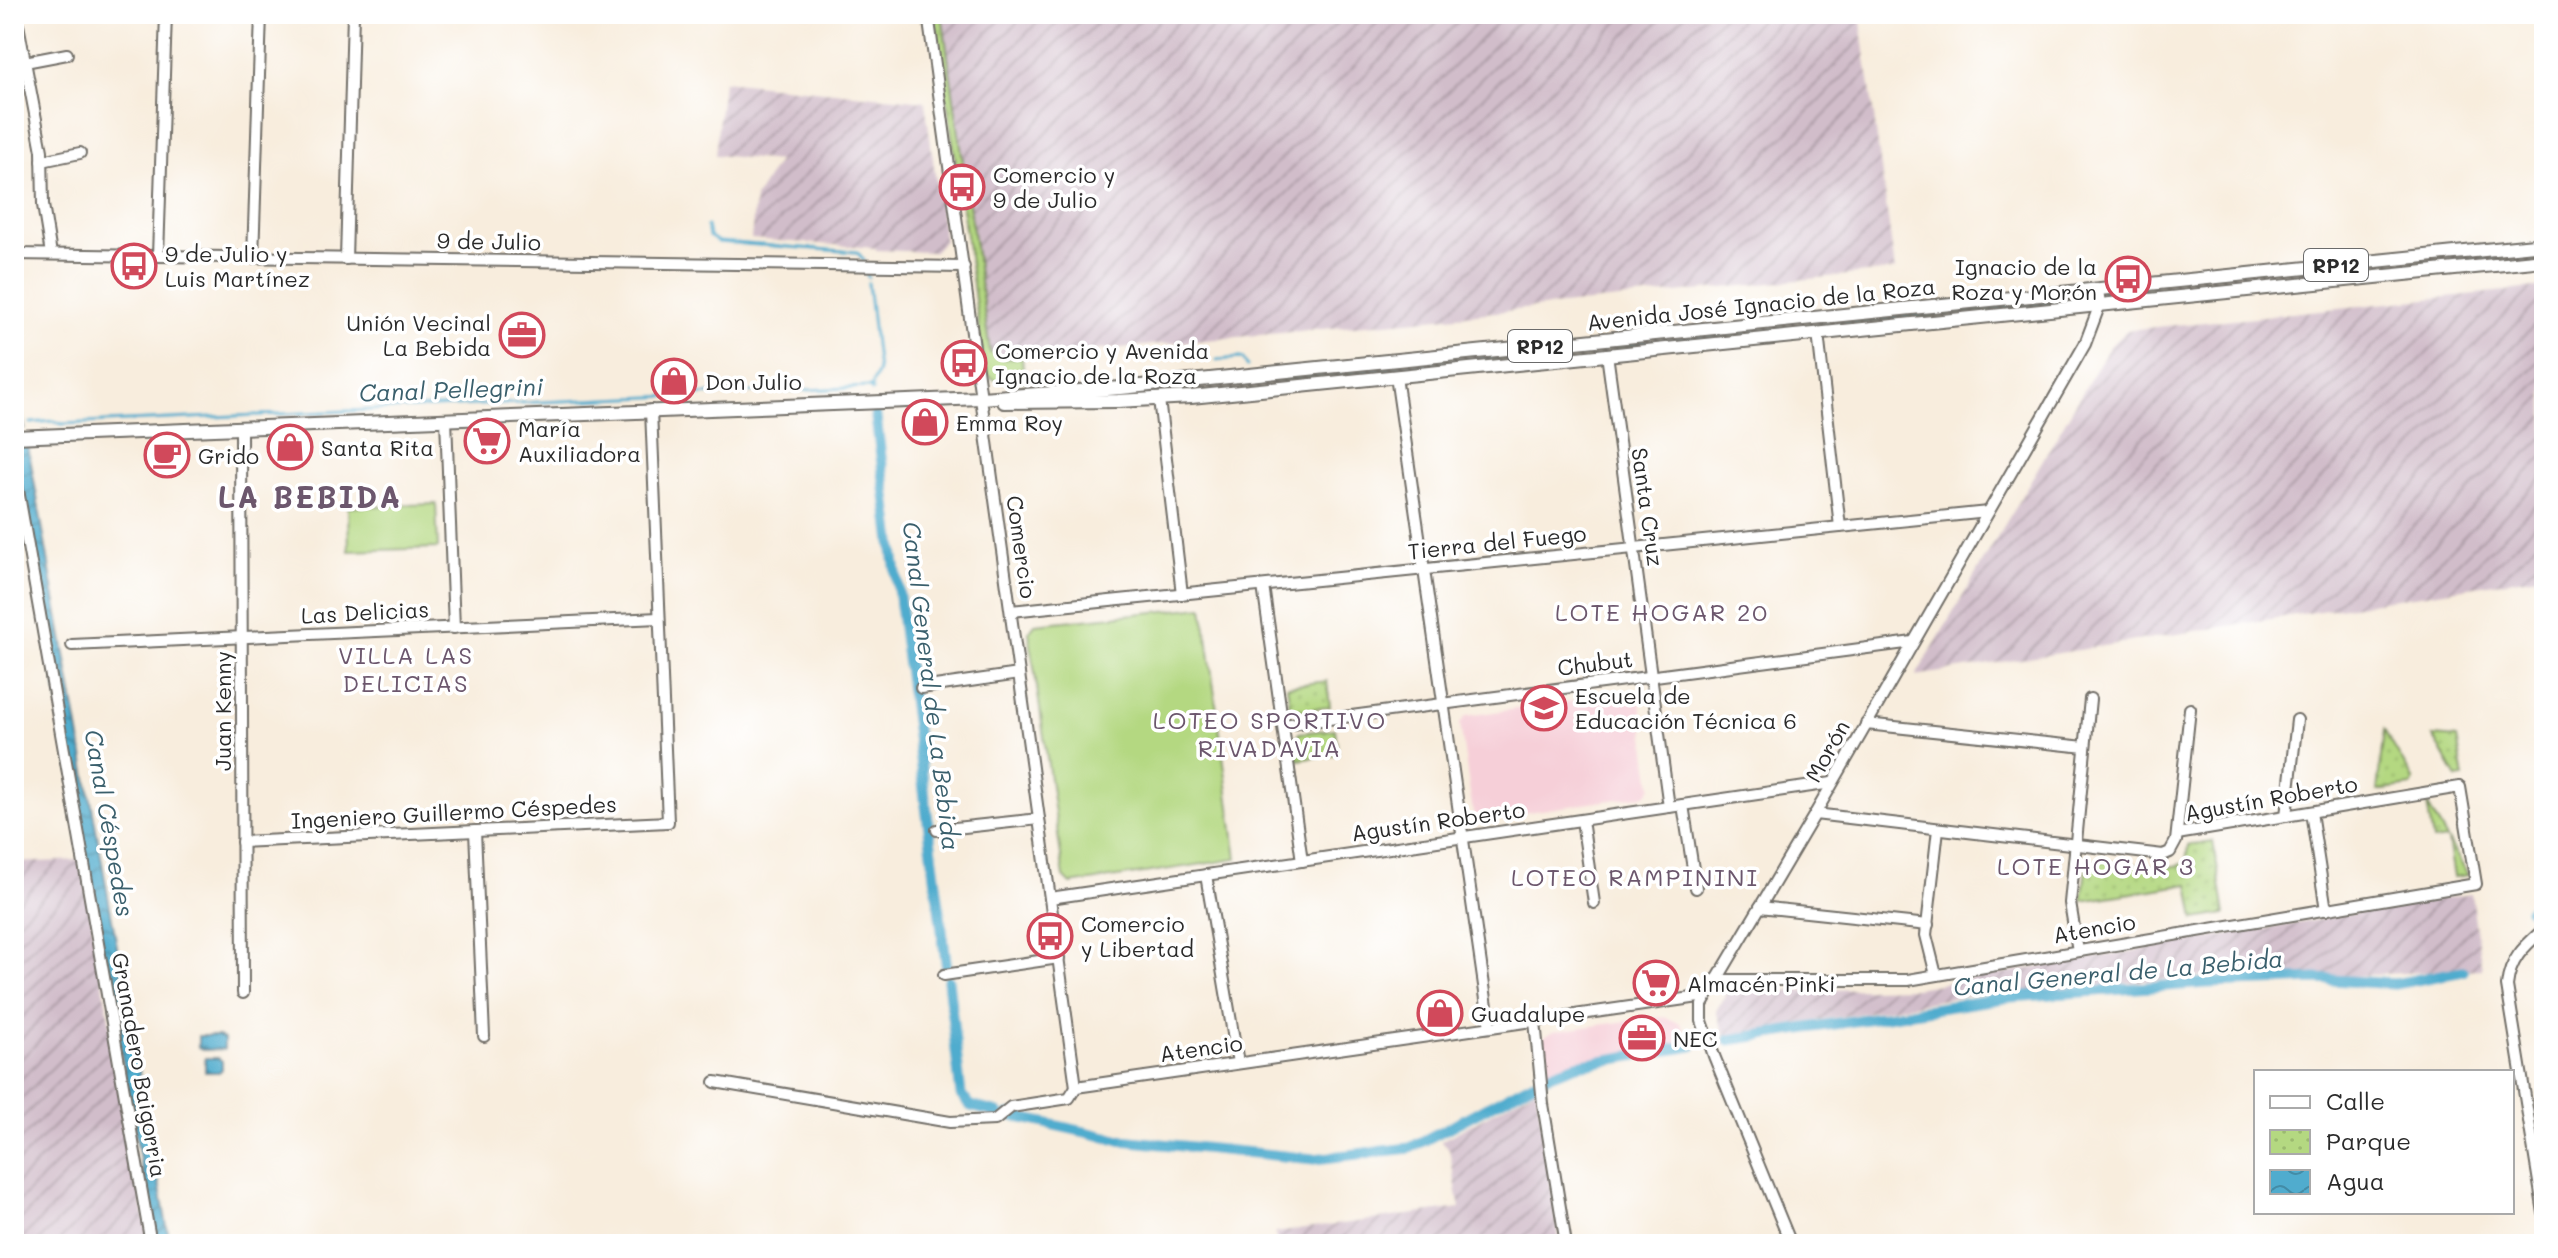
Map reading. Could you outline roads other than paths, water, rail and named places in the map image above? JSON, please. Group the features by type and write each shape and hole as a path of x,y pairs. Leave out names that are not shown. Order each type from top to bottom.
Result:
{"main road":[{"name":"Avenida José Ignacio de la Roza","path":"20,436 981,398 1154,385 2544,244"},
{"name":"Avenida José Ignacio de la Roza","path":"981,398 1023,402 1159,399 2544,260"}],"street":[{"path":"16,14 42,161 43,205 51,254"},
{"path":"158,256 166,14"},
{"path":"253,258 261,14"},
{"path":"346,259 353,14"},
{"name":"Comercio","path":"928,14 1076,1087"},
{"path":"25,62 67,54"},
{"path":"42,161 80,153"},
{"name":"9 de Julio","path":"14,254 964,267"},
{"name":"Morón","path":"1706,996 1815,814 2085,344 2100,304 2098,290"},
{"path":"1818,333 1840,527"},
{"name":"Santa Cruz","path":"1607,354 1669,807"},
{"path":"1396,376 1490,1027"},
{"path":"1159,399 1182,594"},
{"path":"651,410 659,618"},
{"path":"446,419 454,628"},
{"name":"Juan Kenny","path":"241,428 243,993"},
{"name":"Granadero Baigorria","path":"14,467 151,1244"},
{"name":"Tierra del Fuego","path":"1011,611 1988,512"},
{"path":"1263,586 1302,861"},
{"name":"Las Delicias","path":"72,645 659,618"},
{"name":"Ingeniero Guillermo Céspedes","path":"242,842 668,822 659,618"},
{"name":"Chubut","path":"1283,725 1913,642"},
{"path":"921,688 1019,674"},
{"path":"2078,951 2070,903 2090,699"},
{"path":"2177,834 2190,709"},
{"path":"2286,816 2297,720"},
{"path":"1866,724 2085,747"},
{"name":"Agustín Roberto","path":"1050,898 1832,783"},
{"name":"Agustín Roberto","path":"1815,814 2163,855 2174,847 2177,834 2460,787 2476,884"},
{"path":"1683,805 1696,888"},
{"path":"2311,812 2326,910"},
{"path":"937,830 1039,819"},
{"path":"1582,820 1594,903"},
{"path":"1936,975 1926,935 1938,829"},
{"path":"475,831 484,1036"},
{"path":"1206,875 1238,1063"},
{"name":"Atencio","path":"1715,980 1908,980 2476,884"},
{"path":"1760,907 1928,925"},
{"path":"2544,929 2515,955 2507,986 2544,1213"},
{"path":"944,975 1059,958"},
{"path":"1706,996 1701,1016 1710,1044 1791,1244"},
{"name":"Atencio","path":"715,1082 950,1122 995,1120 1011,1107 1069,1098 1076,1087 1706,996"},
{"path":"1535,1021 1543,1104 1566,1244"}],"water":[{"path":"14,367 23,421 25,429 14,429"},
{"path":"27,441 170,1244 155,1244 14,453 14,442"},
{"path":"198,1036 224,1039 224,1049 204,1050 198,1047"},
{"path":"205,1058 218,1058 222,1061 222,1069 219,1072 205,1072"}],"waterway":[{"path":"707,226 709,236 718,242 857,252 864,260"},
{"path":"2122,295 2544,252"},
{"path":"868,283 878,371 873,382"},
{"path":"1251,381 2079,299"},
{"path":"1217,360 1240,358 1247,366"},
{"name":"Canal Pellegrini","path":"31,423 870,387 872,391 872,385"},
{"name":"Canal General de La Bebida","path":"875,410 947,969"},
{"name":"Canal General de La Bebida","path":"2530,910 2544,901"},
{"name":"Canal General de La Bebida","path":"1729,1040 2010,997 2207,983 2317,979 2395,984 2463,971"},
{"name":"Canal General de La Bebida","path":"948,980 961,1095 971,1106 998,1113"},
{"name":"Canal General de La Bebida","path":"1546,1076 1577,1065 1692,1046"},
{"name":"Canal General de La Bebida","path":"1009,1115 1121,1140 1314,1159 1410,1148 1534,1082"}],"place":[{"name":"Comercio y 9 de Julio","path":"962,187"},
{"name":"9 de Julio y Luis Martínez","path":"134,266"},
{"name":"Ignacio de la Roza y Morón","path":"2128,279"},
{"name":"Unión Vecinal La Bebida","path":"522,335"},
{"name":"Comercio y Avenida Ignacio de la Roza","path":"964,363"},
{"name":"Don Julio","path":"674,381"},
{"name":"Emma Roy","path":"925,422"},
{"name":"María Auxiliadora","path":"487,441"},
{"name":"Santa Rita","path":"290,447"},
{"name":"Grido","path":"167,455"},
{"name":"Escuela de Educación Técnica 6","path":"1544,708"},
{"name":"Comercio y Libertad","path":"1050,936"},
{"name":"Almacén Pinki","path":"1656,983"},
{"name":"Guadalupe","path":"1440,1013"},
{"name":"NEC","path":"1642,1038"}],"district":[{"name":"LA BEBIDA","path":"310,496"},
{"name":"LOTE HOGAR 20","path":"1662,611"},
{"name":"VILLA LAS DELICIAS","path":"406,668"},
{"name":"LOTEO SPORTIVO RIVADAVIA","path":"1270,733"},
{"name":"LOTE HOGAR 3","path":"2096,865"},
{"name":"LOTEO RAMPININI","path":"1635,876"}],"water label":[{"name":"Canal Céspedes","path":"110,823"}]}
